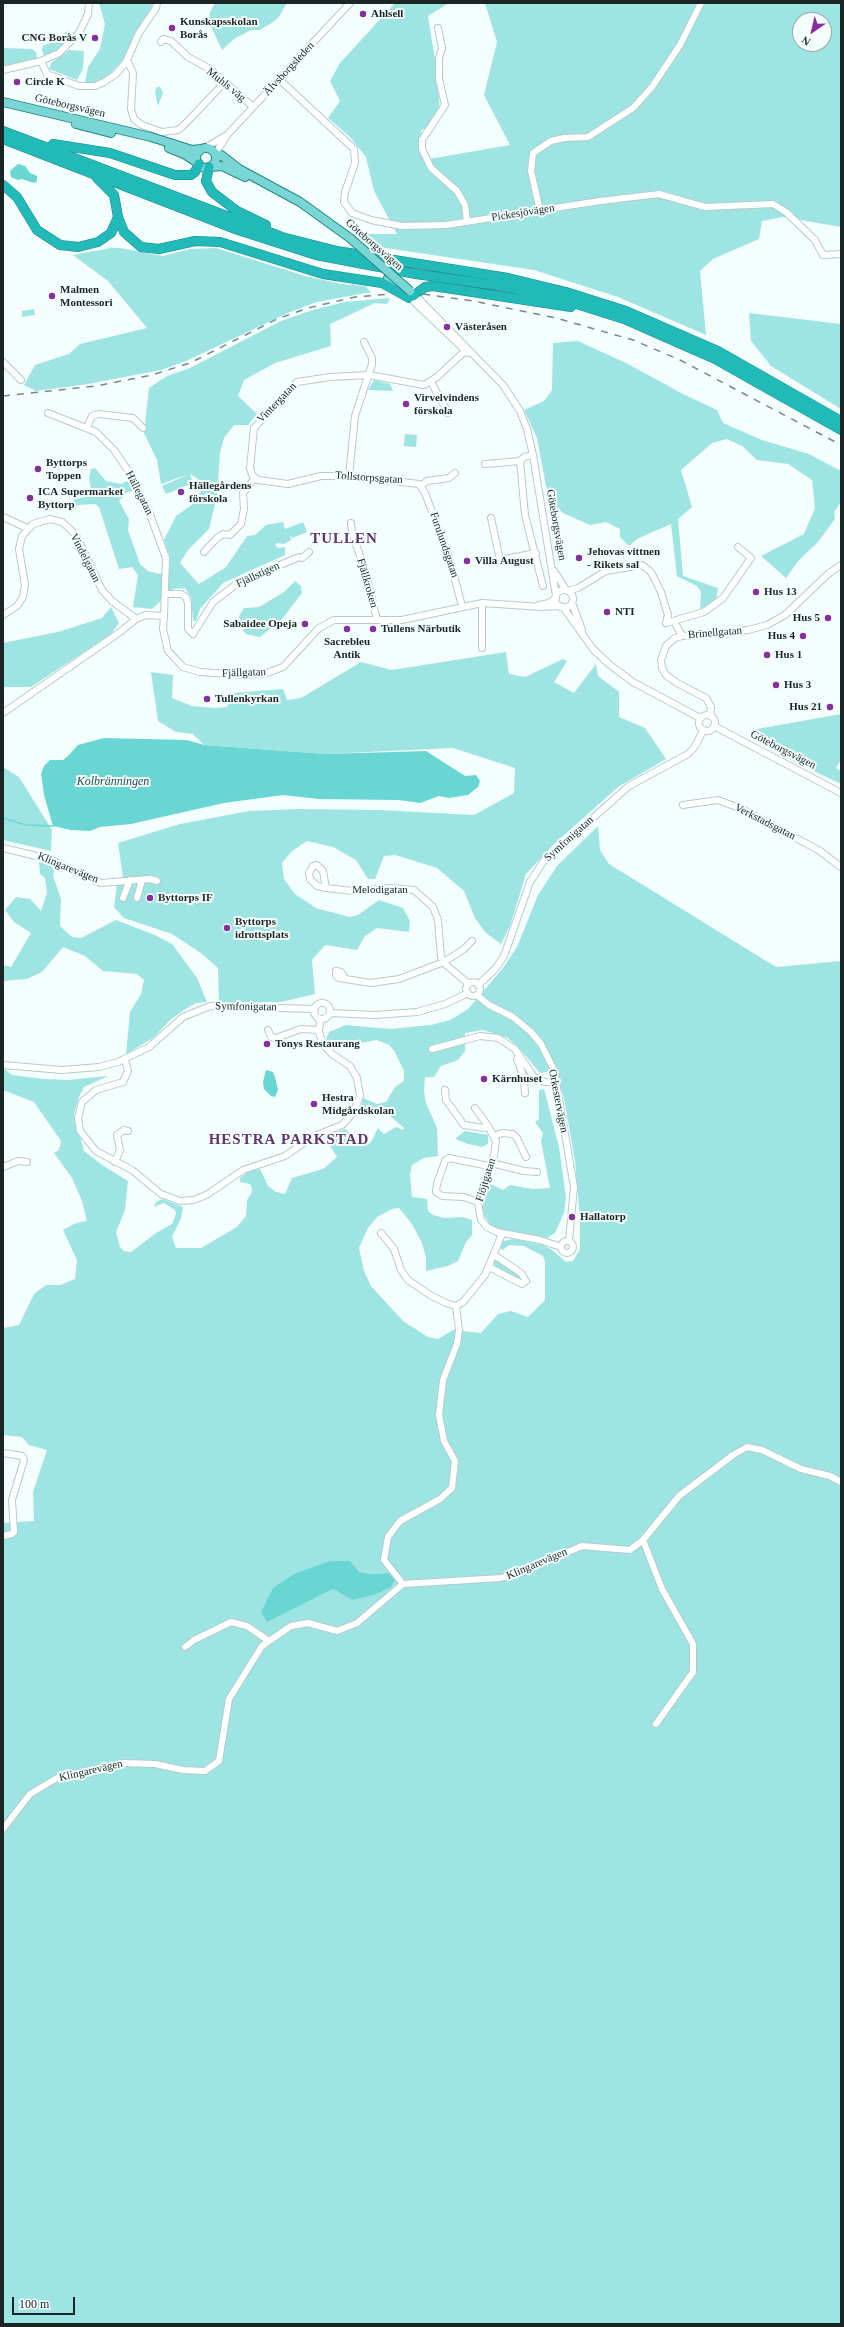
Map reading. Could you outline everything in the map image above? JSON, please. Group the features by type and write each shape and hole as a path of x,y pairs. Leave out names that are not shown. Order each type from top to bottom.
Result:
{"highway":[{"path":"3,131 62,146 110,153 175,175 193,174 198,163"},
{"path":"3,131 282,237 317,246 413,264 508,278 598,301 661,325 718,351 841,421"},
{"path":"3,139 238,230 316,255 533,292 590,307 638,324 715,359 841,430"},
{"path":"210,167 206,175 207,184 224,203 250,218 317,246"},
{"path":"90,172 114,195 118,217 129,238 147,249 159,250 195,241 220,242 323,274 382,283 409,294 425,287 433,286 572,307 638,324"},
{"path":"3,185 17,197 38,230 60,245 78,247 98,242 110,232 118,217"}],"main road":[{"name":"Göteborgsvägen","path":"3,102 139,134 192,150 212,150 228,165 238,171 306,205 348,239 409,294"},
{"name":"Göteborgsvägen","path":"3,106 164,146 184,154 198,163 210,167 238,171"},
{"path":"198,163 197,155 203,149"},
{"path":"210,167 214,163 216,155"},
{"name":"Göteborgsvägen","path":"348,239 388,278 409,294"}],"street":[{"path":"3,70 42,61 59,53 79,33 88,14 88,3"},
{"path":"42,61 47,74 79,86 95,86 104,82 116,74 126,62 139,33 156,8 157,3"},
{"name":"Älvsborgsleden","path":"216,155 228,134 350,3"},
{"path":"540,211 530,171 533,153 551,142 564,138 588,137 633,108 652,87 680,45 702,3"},
{"path":"438,28 442,48 439,58 439,79 445,105 422,140 422,149 431,168 444,177 462,200 467,222"},
{"name":"Muhls väg","path":"161,42 162,40 168,39 188,57 210,69 253,107"},
{"path":"126,62 129,64 132,73 131,109 134,119 142,125 162,132 178,130 225,82"},
{"name":"Pickesjövägen","path":"279,79 354,149 355,163 344,197 346,206 352,212 371,220 402,226 446,225 650,194 672,196 695,204 714,208 768,203 781,208 797,222 815,240 823,255 841,254"},
{"name":"Älvsborgsleden","path":"203,149 228,134"},
{"name":"Göteborgsvägen","path":"409,294 465,351 478,360"},
{"name":"Göteborgsvägen","path":"409,294 478,360 506,390 517,405 527,429 533,455 556,597"},
{"path":"349,476 355,416 369,375 372,358 364,342"},
{"path":"448,413 431,382 465,351"},
{"path":"3,362 21,380"},
{"name":"Vintergatan","path":"255,478 250,468 254,428 293,385 302,380 369,375 420,385 431,382"},
{"name":"Hällegatan","path":"48,413 87,427 96,432 114,450 141,494 166,558 166,594 164,616"},
{"path":"87,427 92,416 99,414 133,418 143,428"},
{"path":"485,464 520,461 524,457 533,455"},
{"path":"520,461 525,516 536,553 543,586"},
{"path":"421,486 428,481 449,478 455,472"},
{"name":"Tollstorpsgatan","path":"255,478 292,484 312,478 349,476 412,481 421,486"},
{"path":"204,552 217,538 223,534 230,534 241,524 244,509 242,493 255,478"},
{"name":"Furulundsgatan","path":"421,486 454,571 462,606"},
{"path":"3,517 27,528 22,536 19,549 24,585 23,596 17,606 3,615"},
{"path":"491,518 500,560 536,553"},
{"name":"Vindelgatan","path":"27,528 37,522 45,520 55,519 65,523 76,537 102,590 112,601 136,619"},
{"name":"Fjällkroken","path":"351,523 352,533 371,593 377,620"},
{"path":"700,718 648,691 620,673 600,656 561,607 556,597 560,591 586,583 606,571 642,565 647,567 657,581 668,615 666,623 674,621 708,610 723,598 751,558 738,547"},
{"name":"Fjällstigen","path":"166,594 181,594 186,597 188,603 188,629 193,634 213,602 238,583 299,557 302,558 309,552"},
{"name":"Brinellgatan","path":"710,716 711,707 706,698 672,681 662,668 662,654 666,646 675,638 682,636 748,630 767,625 785,615 828,574 841,565"},
{"name":"Göteborgsvägen","path":"552,568 566,590"},
{"path":"561,607 572,601 586,583"},
{"path":"566,590 571,594 573,613 585,637"},
{"name":"Fjällgatan","path":"534,606 549,603 556,597"},
{"path":"482,603 482,648"},
{"name":"Fjällgatan","path":"164,616 168,651 178,663 191,670 227,675 260,674 279,670 290,662 314,632 330,622 344,619 377,620 420,617 462,606 482,603 561,607"},
{"path":"3,713 120,632 136,619 146,615 164,616"},
{"path":"674,621 682,636"},
{"path":"705,715 710,716 714,721 714,726 709,731 703,731 699,725 700,718 705,715"},
{"name":"Göteborgsvägen","path":"714,726 841,793"},
{"name":"Symfonigatan","path":"478,985 496,968 504,956 530,882 543,862 630,786 688,754 694,748 703,731"},
{"name":"Verkstadsgatan","path":"683,805 718,800 742,809 820,851 841,867"},
{"name":"Klingarevägen","path":"3,848 49,859 101,883 130,880 157,881"},
{"path":"123,898 130,880"},
{"path":"137,898 142,880"},
{"name":"Melodigatan","path":"326,888 353,891 391,888 414,890 433,907 438,920 441,957 444,962"},
{"path":"344,977 371,983 384,982 418,974 444,962 464,949 472,940"},
{"path":"444,962 469,984 474,983 478,985 480,991 477,995 472,996 468,993"},
{"path":"468,993 467,988 469,984"},
{"path":"330,1013 375,1015 417,1012 446,1004 468,993"},
{"name":"Orkestervägen","path":"477,995 489,1005 513,1017 531,1032 548,1056 556,1082 574,1187 569,1241"},
{"path":"325,1004 329,1007 330,1013 326,1018 320,1018 316,1016 315,1009 318,1005 325,1004"},
{"name":"Symfonigatan","path":"3,1065 40,1070 69,1070 99,1067 125,1060 149,1047 179,1019 203,1008 230,1006 315,1009"},
{"path":"125,1060 128,1071 125,1080 96,1090 87,1096 80,1106 78,1118 80,1131 88,1144 102,1156 136,1172 161,1194 180,1201 194,1200 208,1194 243,1170 285,1156 312,1137 342,1125 349,1119 358,1103 360,1096 359,1084 350,1066 325,1047 319,1030 320,1018"},
{"path":"268,1030 271,1037 276,1038 301,1029 319,1030"},
{"path":"432,1049 472,1038 489,1036 507,1043 519,1055 534,1077 545,1082 556,1082"},
{"path":"519,1055 517,1059 524,1078 525,1093"},
{"path":"445,1090 446,1100 464,1125 484,1128 488,1126"},
{"path":"475,1108 495,1136 502,1133 513,1134 517,1138 526,1157"},
{"path":"115,1162 120,1150 120,1141 117,1135 124,1130 128,1131"},
{"name":"Flöjtgatan","path":"495,1136 495,1148 478,1202 478,1212 484,1224 502,1234 540,1240 561,1247"},
{"path":"478,1202 464,1197 442,1196 436,1192 436,1184 445,1161 449,1158 537,1172"},
{"path":"3,1167 18,1161 27,1162"},
{"path":"382,1232 394,1249 401,1270 408,1280 435,1298 456,1306"},
{"path":"456,1306 463,1302 489,1267 502,1234"},
{"path":"569,1241 574,1245 571,1252 564,1253 561,1247 563,1242 569,1241"},
{"path":"489,1267 522,1284 526,1281 521,1273 494,1255"},
{"path":"403,1584 384,1560 388,1537 400,1521 440,1499 452,1488 455,1461 444,1441 439,1415 443,1380 457,1344 460,1330 456,1306"},
{"name":"Klingarevägen","path":"3,1829 30,1794 57,1778 124,1763 155,1764 183,1770 205,1771 218,1761 229,1699 262,1646 290,1626 308,1622 337,1631 357,1624 403,1584 501,1578 528,1569 582,1546 630,1550 642,1540 679,1496 733,1455 747,1447 762,1450 801,1469 830,1476 841,1482"},
{"path":"3,1453 22,1456 24,1460 12,1500 14,1532 3,1536"},
{"path":"642,1540 662,1589 693,1644 693,1672 656,1724"},
{"path":"185,1647 194,1640 231,1622 247,1626 269,1641"}],"shaded area":[{"path":"99,3 154,3 133,37 123,60 101,81 92,83 85,82 88,67 100,49 105,24"},
{"path":"215,3 287,3 278,18 270,24 260,30 251,30 234,39 222,50 209,22 210,12"},
{"path":"395,3 449,3 428,16 438,78 440,117 421,131 429,159 510,145 484,95 497,42 485,3 841,3 841,227 783,217 762,221 759,239 713,259 700,271 706,335 618,297 534,270 372,246 354,234 397,234 374,191 366,157 349,136 328,118 340,101 330,81 340,63"},
{"path":"69,31 72,36 61,48 45,56 43,54 42,48 44,45 63,40 65,32"},
{"path":"3,48 32,49 36,52 37,57 35,60 4,66"},
{"path":"69,50 84,51 83,69 77,80 49,69 51,63"},
{"path":"157,87 160,87 163,93 158,106 155,92"},
{"path":"111,248 120,248 163,256 190,249 216,248 305,276 342,284 365,286 371,292 317,302 288,313 186,361 161,370 88,384 36,391 24,385 35,365 69,354 80,344 147,328 108,281 73,255"},
{"path":"390,299 387,304 375,303 330,324 331,346 275,363 244,380 238,396 257,414 248,425 234,425 224,438 220,453 217,496 209,529 188,550 180,563 199,584 226,567 247,536 255,535 266,525 283,522 285,529 303,522 307,532 292,538 290,535 291,540 284,544 277,543 275,545 278,548 285,547 285,555 223,583 200,609 196,621 193,621 191,597 185,588 173,589 152,609 133,607 138,575 132,567 119,569 99,507 95,504 78,505 75,510 71,510 74,499 92,496 89,477 91,469 95,468 106,481 121,484 127,481 130,483 134,491 127,492 119,501 129,519 128,530 140,564 148,571 159,574 170,569 170,557 164,540 176,516 193,504 203,488 198,479 190,474 193,483 166,494 162,486 189,474 161,484 157,460 144,433 149,388 167,376 190,368 281,321 313,310 345,302"},
{"path":"34,309 35,315 22,317 22,311"},
{"path":"749,313 841,324 841,409 771,366 751,341"},
{"path":"578,341 628,364 683,394 717,410 723,423 762,440 809,454 841,471 841,502 834,512 835,519 817,543 799,560 786,578 761,556 804,534 815,508 812,480 788,464 757,460 742,446 727,439 712,443 681,470 692,507 678,519 683,576 718,588 716,600 700,609 701,592 697,586 677,576 671,524 637,539 629,546 620,537 620,529 606,522 590,525 563,513 555,506 546,486 537,438 524,410 544,401 552,390 553,343"},
{"path":"374,380 390,384 393,391 368,390"},
{"path":"405,434 417,435 416,447 404,446"},
{"path":"295,581 301,586 302,593 283,618 260,637 246,634 241,627 239,616 244,608 259,607 284,592"},
{"path":"111,607 119,623 111,634 31,687 3,687 3,643 58,632 102,618"},
{"path":"506,652 509,674 525,677 563,659 567,661 554,682 574,693 596,664 598,676 619,692 619,717 645,728 666,759 618,787 553,845 526,874 510,926 501,944 485,932 475,918 464,891 437,868 395,855 384,856 375,879 368,879 356,860 333,847 307,841 292,851 282,863 284,879 295,894 316,908 350,917 358,915 379,900 403,908 410,921 409,932 377,928 365,936 357,950 325,945 312,960 315,994 281,1002 219,1002 218,968 201,953 172,934 124,918 114,907 117,884 121,884 123,877 118,843 180,824 249,811 298,809 379,810 474,815 514,793 515,768 453,748 325,754 204,745 193,734 176,732 158,721 151,672 173,675 172,698 192,706 214,708 227,707 233,693 283,689 287,700 301,698 361,662 392,670"},
{"path":"841,714 841,760 836,768 841,771 841,784 793,761 763,744 757,729"},
{"path":"3,767 19,777 52,830 51,851 3,840"},
{"path":"598,826 600,850 609,864 776,967 841,961 841,2324 3,2324 3,1523 34,1521 33,1492 47,1450 29,1445 22,1437 3,1435 3,1328 19,1325 34,1294 46,1285 60,1285 75,1279 77,1260 63,1230 76,1223 87,1221 82,1201 72,1178 54,1153 59,1150 61,1141 34,1102 3,1090 3,1068 12,1075 44,1079 67,1080 108,1076 84,1087 79,1097 74,1114 84,1151 102,1165 128,1181 125,1210 116,1232 120,1247 124,1251 131,1252 156,1233 172,1224 176,1214 175,1210 164,1203 154,1207 156,1202 162,1199 183,1207 181,1218 172,1237 176,1248 201,1248 237,1227 246,1216 247,1200 252,1192 252,1188 250,1184 240,1182 240,1178 249,1171 260,1169 268,1186 276,1192 285,1194 292,1178 323,1169 337,1157 324,1137 345,1129 355,1138 368,1144 371,1142 378,1128 384,1134 396,1127 403,1130 404,1128 382,1109 372,1108 369,1114 361,1108 363,1098 377,1104 386,1102 395,1087 404,1081 404,1071 395,1052 389,1045 377,1040 355,1044 346,1049 334,1048 326,1039 329,1032 346,1025 390,1029 431,1025 450,1020 468,1009 503,968 517,947 538,895 557,866","holes":["483,1030 508,1038 519,1048 540,1073 556,1070 564,1099 575,1161 580,1219 580,1249 573,1261 566,1262 551,1249 543,1245 514,1239 503,1241 500,1248 503,1250 509,1245 524,1246 543,1256 545,1261 545,1300 528,1317 511,1311 498,1314 481,1333 453,1330 438,1339 428,1337 403,1321 371,1286 364,1271 359,1248 368,1228 377,1217 392,1209 399,1208 412,1224 422,1243 426,1258 426,1271 448,1266 458,1261 466,1242 472,1235 472,1220 463,1217 444,1218 433,1215 428,1211 427,1199 412,1197 410,1175 412,1165 424,1158 438,1156 437,1128 426,1103 424,1091 425,1077 434,1077 441,1066 458,1060 465,1051 465,1033","359,1572 371,1574 388,1573 352,1600 333,1589 267,1621 261,1612"]},
{"path":"39,862 50,864 54,871 53,876 61,899 60,926 72,937 81,938 116,920 157,936 172,944 197,978 207,1002 196,1003 184,1010 170,1020 153,1038 126,1054 130,1012 141,994 144,980 137,974 103,971 85,956 63,947 42,972 27,979 3,981 3,965 11,967 31,933 14,922 5,910 16,897 30,899 41,911 47,893 45,878 40,874"},
{"path":"544,1089 559,1147 566,1198 564,1213 555,1233 547,1238 498,1229 491,1226 482,1212 485,1190 488,1183 503,1190 510,1185 533,1189 550,1188 541,1141 543,1133 535,1122 539,1119 539,1090"},
{"path":"465,1131 488,1135 488,1144 482,1147 455,1139"},
{"path":"495,1259 521,1277 520,1279 518,1281 495,1269"}],"water":[{"path":"18,164 25,166 30,173 37,176 37,181 34,183 11,177 10,171"},
{"name":"Kolbränningen","path":"104,738 187,740 204,745 325,754 426,751 465,776 476,775 480,781 478,787 468,795 449,798 439,796 420,803 399,800 319,799 283,795 224,803 131,824 100,827 90,831 71,830 53,826 44,795 41,774 44,766 50,760 63,760 78,745"},
{"path":"266,1070 273,1072 275,1077 278,1090 275,1097 271,1096 264,1089 263,1082"},
{"path":"330,1561 350,1561 359,1572 371,1574 388,1573 395,1580 391,1587 374,1595 352,1600 333,1589 267,1622 261,1612 273,1588 296,1573"}],"waterway":[{"path":"3,818 26,825 53,826"}],"railway":[{"path":"3,396 96,386 152,375 190,363 277,319 308,308 355,297 390,294"},
{"path":"423,294 473,301 556,318 633,340 680,360 841,445"}],"place":[{"name":"Ahlsell","path":"363,14"},
{"name":"Kunskapsskolan Borås","path":"172,28"},
{"name":"CNG Borås V","path":"95,38"},
{"name":"Circle K","path":"17,82"},
{"name":"Malmen Montessori","path":"52,296"},
{"name":"Västeråsen","path":"447,327"},
{"name":"Virvelvindens förskola","path":"406,404"},
{"name":"Byttorps Toppen","path":"38,469"},
{"name":"Hällegårdens förskola","path":"181,492"},
{"name":"ICA Supermarket Byttorp","path":"30,498"},
{"name":"Jehovas vittnen - Rikets sal","path":"579,558"},
{"name":"Villa August","path":"467,561"},
{"name":"Hus 13","path":"756,592"},
{"name":"NTI","path":"607,612"},
{"name":"Hus 5","path":"828,618"},
{"name":"Sabaidee Opeja","path":"305,624"},
{"name":"Sacrebleu Antik","path":"347,629"},
{"name":"Tullens Närbutik","path":"373,629"},
{"name":"Hus 4","path":"803,636"},
{"name":"Hus 1","path":"767,655"},
{"name":"Hus 3","path":"776,685"},
{"name":"Tullenkyrkan","path":"207,699"},
{"name":"Hus 21","path":"830,707"},
{"name":"Byttorps IF","path":"150,898"},
{"name":"Byttorps idrottsplats","path":"227,928"},
{"name":"Tonys Restaurang","path":"267,1044"},
{"name":"Kärnhuset","path":"484,1079"},
{"name":"Hestra Midgårdskolan","path":"314,1104"},
{"name":"Hallatorp","path":"572,1217"}],"district":[{"name":"TULLEN","path":"344,539"},
{"name":"HESTRA PARKSTAD","path":"289,1140"}]}
